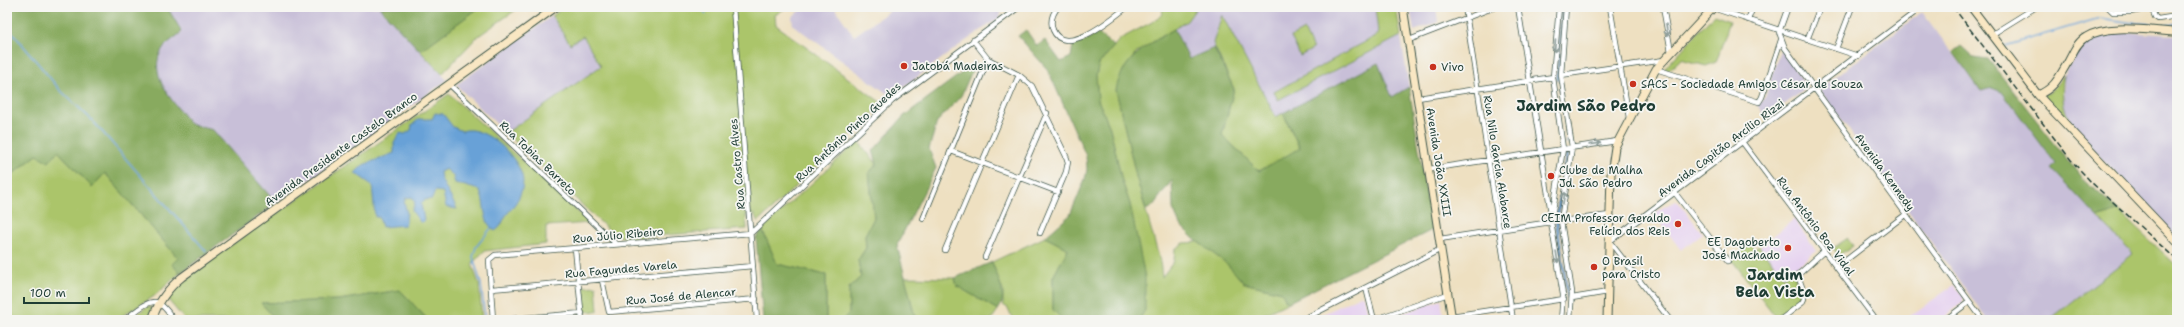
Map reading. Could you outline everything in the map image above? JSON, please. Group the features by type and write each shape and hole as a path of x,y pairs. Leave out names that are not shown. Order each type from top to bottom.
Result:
{"street":[{"name":"Avenida Presidente Castelo Branco","path":"152,320 158,303 174,283 197,265 556,7"},
{"name":"Rua Castro Alves","path":"733,7 757,320"},
{"name":"Rua Antônio Pinto Guedes","path":"751,233 892,101 1019,7"},
{"path":"1058,7 1052,17 1053,31 1057,35 1069,40 1089,34 1127,7"},
{"name":"Avenida João XXIII","path":"1403,7 1452,318"},
{"name":"Rua Nilo Garcia Alabarce","path":"1465,7 1513,320"},
{"path":"1409,40 1495,7"},
{"path":"1518,7 1552,216"},
{"path":"1558,7 1553,77 1563,148 1552,222 1564,299 1561,320"},
{"path":"1566,7 1561,75 1572,147 1560,221 1572,298 1570,320"},
{"path":"1610,7 1629,118"},
{"path":"1663,7 1671,52"},
{"path":"1748,20 1753,7"},
{"path":"1779,32 1788,7"},
{"path":"1807,40 1820,7"},
{"path":"1836,49 1852,7"},
{"path":"1971,7 2038,95 2177,242"},
{"path":"1991,35 2036,7"},
{"path":"1607,320 1612,161 1617,141 1629,118 1656,69 1671,52 1713,8 1779,32 1858,56"},
{"name":"Avenida Capitão Arcílio Rizzi","path":"1610,242 1858,56 1914,13 1915,8"},
{"path":"2109,9 2130,12 2151,8 2155,17 2158,19 2177,16"},
{"path":"2038,95 2054,86 2076,46 2086,37 2094,33 2113,29 2177,32"},
{"name":"Avenida Kennedy","path":"1779,32 1781,40 1814,89 1983,320"},
{"path":"973,40 988,59 1019,74 1032,86 1047,113 1068,162 1066,172 1040,233"},
{"path":"1656,69 1759,102 1781,40"},
{"path":"923,219 988,59"},
{"path":"1561,75 1664,60"},
{"path":"944,250 1019,74"},
{"path":"1418,98 1553,77"},
{"name":"Rua Tobias Barreto","path":"449,84 616,244"},
{"path":"986,257 1047,113"},
{"path":"1429,169 1541,151 1617,141"},
{"name":"Rua Antônio Boz Vidal","path":"1743,143 1823,252 1837,268 1876,320"},
{"path":"951,151 1058,192"},
{"path":"1675,193 1728,261"},
{"path":"1560,221 1610,215"},
{"path":"1837,268 1905,215"},
{"path":"1440,239 1552,222"},
{"name":"Rua Júlio Ribeiro","path":"491,289 489,260 494,255 751,233"},
{"path":"1610,242 1670,320"},
{"path":"575,248 582,320"},
{"path":"1302,320 1441,248"},
{"path":"1780,320 1802,303 1805,296 1799,274 1823,252"},
{"name":"Rua Fagundes Varela","path":"491,289 753,266"},
{"name":"Rua José de Alencar","path":"602,280 609,312 756,299"},
{"path":"1366,288 1374,320 1448,294"},
{"path":"491,289 494,320"},
{"path":"1572,298 1608,292"},
{"path":"1452,318 1564,299"},
{"path":"1945,320 1970,302"},
{"path":"124,320 148,304 158,303 174,320"},
{"path":"501,320 582,313"}],"shaded area":[{"path":"7,7 379,7 447,80 216,247"},
{"path":"804,7 834,7 854,36 895,7 1001,7 1002,10 1000,17 896,93 889,95 793,25 792,17"},
{"path":"1197,7 1396,7 1409,87 1392,98 1378,63 1283,113 1300,149 1222,135 1214,48 1189,59 1174,29 1187,21"},
{"path":"1410,7 1436,7 1438,22 1414,31"},
{"path":"1922,12 1981,91 1991,88 2002,92 2056,164 2051,168 2133,254 2049,320 1988,320 1819,89"},
{"path":"552,16 570,43 583,35 602,66 506,133 456,85"},
{"path":"2114,32 2177,35 2177,238 2074,130 2063,104 2064,75 2084,42 2096,35"},
{"path":"1780,50 1783,51 1807,88 1766,118 1757,105 1765,98"},
{"name":"CEIM Professor Geraldo Felício dos Reis","path":"1675,201 1679,203 1703,234 1681,250 1653,213"},
{"name":"EE Dagoberto José Machado","path":"1794,219 1816,251 1784,277 1760,247"},
{"path":"1954,285 1963,298 1963,302 1941,320 1904,320"},
{"path":"1362,295 1364,296 1369,320 1311,320"},
{"path":"1441,300 1444,320 1384,320"}],"green space":[{"path":"7,7 167,7 182,32 163,48 158,58 160,78 164,88 190,124 213,130 276,203 180,273 172,264 178,258 105,173 92,187 58,151 49,162 37,155 11,175 7,174"},
{"path":"379,7 480,7 420,51"},
{"path":"480,7 520,7 477,37 442,74 420,51"},
{"path":"564,7 787,7 775,15 776,25 883,104 758,222 754,214 746,214 747,229 626,238 613,234 506,133 601,66 583,36 570,44 552,16"},
{"path":"1164,7 1197,7 1187,21 1137,52 1123,70 1116,90 1136,176 1160,261 1162,277 1174,261 1175,249 1184,243 1198,242 1227,264 1244,283 1282,292 1287,303 1252,320 1139,320 1145,310 1130,204 1122,181 1110,128 1098,100 1096,75 1099,64 1120,39 1156,20 1163,13 1162,10"},
{"path":"1375,7 1396,7 1401,36 1278,100 1274,92 1376,36 1378,32"},
{"path":"1222,15 1276,117 1283,113 1300,149 1259,171 1222,135 1234,89 1213,43"},
{"path":"1714,15 1730,21 1716,62 1706,66 1681,59 1668,71 1666,70 1665,68"},
{"path":"1174,29 1189,59 1214,48 1234,89 1222,135 1259,171 1300,148 1283,113 1378,63 1392,97 1409,87 1432,230 1287,303 1282,292 1244,283 1227,264 1193,238 1180,225 1173,209 1172,180 1153,206 1146,210 1136,176 1116,90 1119,79 1130,61 1146,47"},
{"path":"1026,30 1037,46 1045,40 1061,62 1071,57 1073,45 1086,40 1097,33 1114,46 1099,64 1096,75 1098,100 1110,128 1122,181 1130,204 1145,277 1145,310 1139,320 1063,320 1053,310 1053,277 1068,249 1045,237 1070,215 1085,179 1087,169 1086,156 1048,70 1018,36"},
{"path":"1304,30 1313,49 1300,56 1291,37"},
{"path":"1961,46 1973,57 1988,59 2081,177 2118,210 2098,218 2051,168 2056,164 2002,92 1992,88 1981,91 1953,52"},
{"path":"976,62 961,96 937,122 929,149 936,168 897,245 915,317 918,320 842,320 849,313 849,288 861,277 858,260 866,248 865,235 874,218 869,173 877,164 873,151 904,116"},
{"path":"2064,75 2062,90 2065,110 2074,130 2042,95 2051,92"},
{"path":"449,94 590,223 546,226 546,244 484,251 472,264 479,284 482,320 428,320 400,290 339,300 262,303 276,320 185,320 169,301 168,297 176,286 217,255"},
{"path":"858,141 877,164 869,173 874,218 865,235 866,248 858,260 861,277 849,288 849,314 842,320 826,320 826,275 777,264 762,229"},
{"path":"58,151 92,187 105,173 178,258 172,264 180,273 153,297 115,320 7,320 7,173 13,174 37,155"},
{"path":"2118,210 2177,266 2177,320 2049,320 2133,254 2098,218"},
{"path":"762,229 777,264 826,275 826,320 763,320 756,238"},
{"path":"1045,237 1068,249 1053,277 1053,310 1063,320 1013,320 1008,308 1003,305 1003,291 992,262"},
{"path":"1848,238 1853,246 1839,256 1833,248"},
{"path":"1751,244 1755,249 1759,246 1784,277 1798,265 1795,278 1801,293 1801,297 1776,317 1731,259"},
{"path":"992,262 1002,293 1001,305 998,310 957,286 955,278"},
{"path":"905,277 955,278 957,286 998,310 991,320 918,320 915,317"},
{"path":"596,286 598,311 584,312 581,287"},
{"path":"400,290 428,320 276,320 261,303 339,300"},
{"path":"148,306 152,308 149,320 129,320"}],"water":[{"path":"1561,7 1563,7 1559,79 1556,80"},
{"path":"435,113 443,114 453,127 462,131 471,130 481,132 491,138 509,153 521,172 523,186 520,195 501,225 495,231 491,227 486,217 479,190 455,183 453,176 446,169 440,172 441,179 457,209 446,207 443,192 435,191 432,199 424,200 421,204 424,220 421,223 412,211 415,203 412,197 406,198 404,202 407,213 405,225 382,227 379,217 375,217 372,185 355,173 363,165 394,153 394,143 400,133 405,134 411,130 412,125 419,119 432,119"},
{"path":"1569,150 1558,221 1555,221 1566,151"},
{"path":"1555,222 1558,222 1569,298 1567,298"}],"waterway":[{"path":"701,7 706,14"},
{"path":"2005,46 2100,18 2133,23 2177,25"},
{"path":"7,26 60,90 92,120 206,251"},
{"path":"485,320 481,284 473,257 476,247 491,228"}],"railway":[{"path":"1953,7 2071,160 2092,183 2177,260"}],"place":[{"name":"Jatobá Madeiras","path":"904,66"},
{"name":"Vivo","path":"1433,67"},
{"name":"SACS - Sociedade Amigos César de Souza","path":"1633,84"},
{"name":"Clube de Malha Jd. São Pedro","path":"1551,176"},
{"name":"CEIM Professor Geraldo Felício dos Reis","path":"1678,224"},
{"name":"EE Dagoberto José Machado","path":"1788,248"},
{"name":"O Brasil para Cristo","path":"1594,267"}],"district":[{"name":"Jardim São Pedro","path":"1586,106"},
{"name":"Jardim Bela Vista","path":"1775,284"}]}
